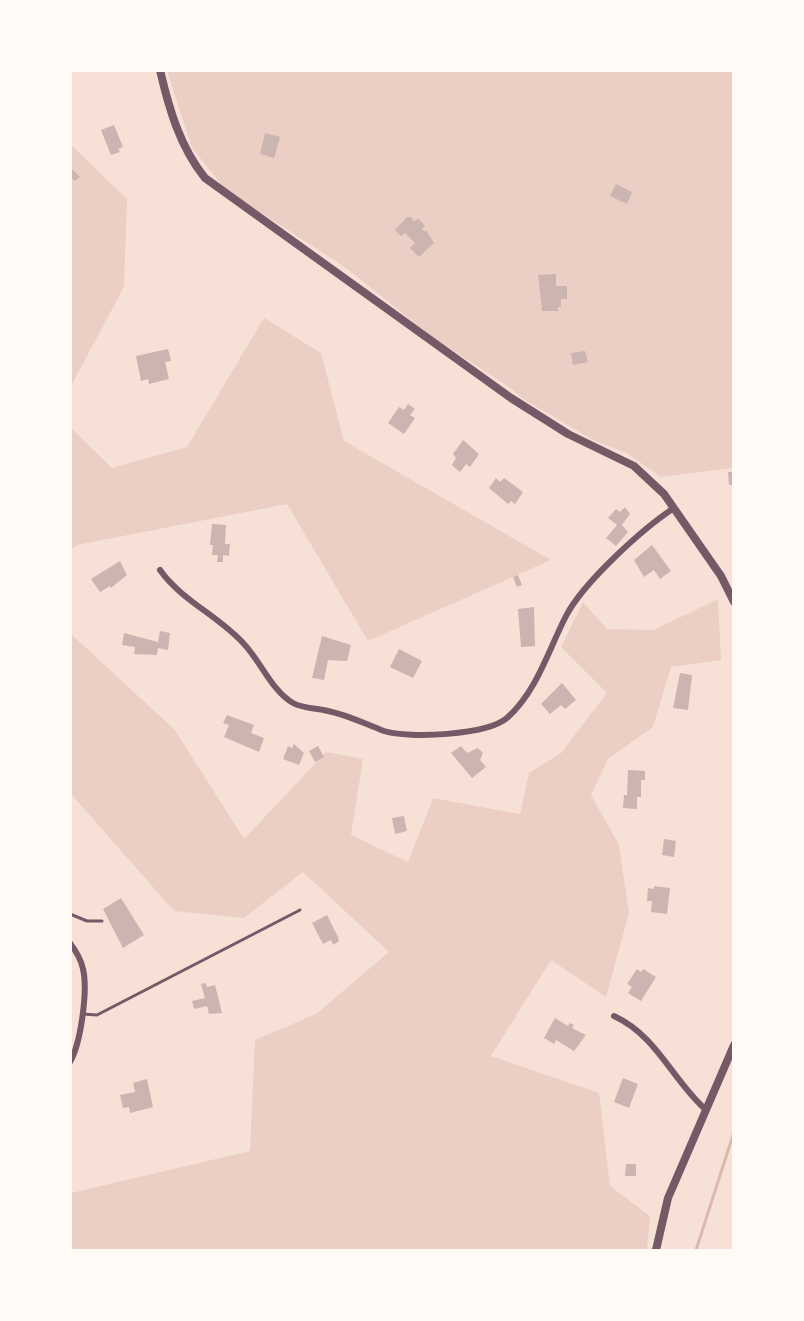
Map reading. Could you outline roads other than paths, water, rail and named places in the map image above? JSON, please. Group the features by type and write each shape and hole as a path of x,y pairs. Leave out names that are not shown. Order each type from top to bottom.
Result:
{"street":[{"path":"160,70 178,133 194,164 205,178 510,398 568,434 634,466 651,479 722,576 734,602"},
{"path":"160,570 182,595 242,642 284,697 295,705 327,710 386,731 428,734 483,729 506,719 524,698 567,614 580,597 631,541 652,522 674,508"},
{"path":"70,943 79,956 85,977 81,1014 70,1062"},
{"path":"614,1016 629,1023 654,1045 692,1097 705,1109"},
{"path":"656,1251 668,1198 734,1045"}],"lane":[{"path":"81,1014 97,1015 300,910"},
{"path":"70,914 93,922 102,921"}],"waterway":[{"path":"696,1250 734,1132"}]}
